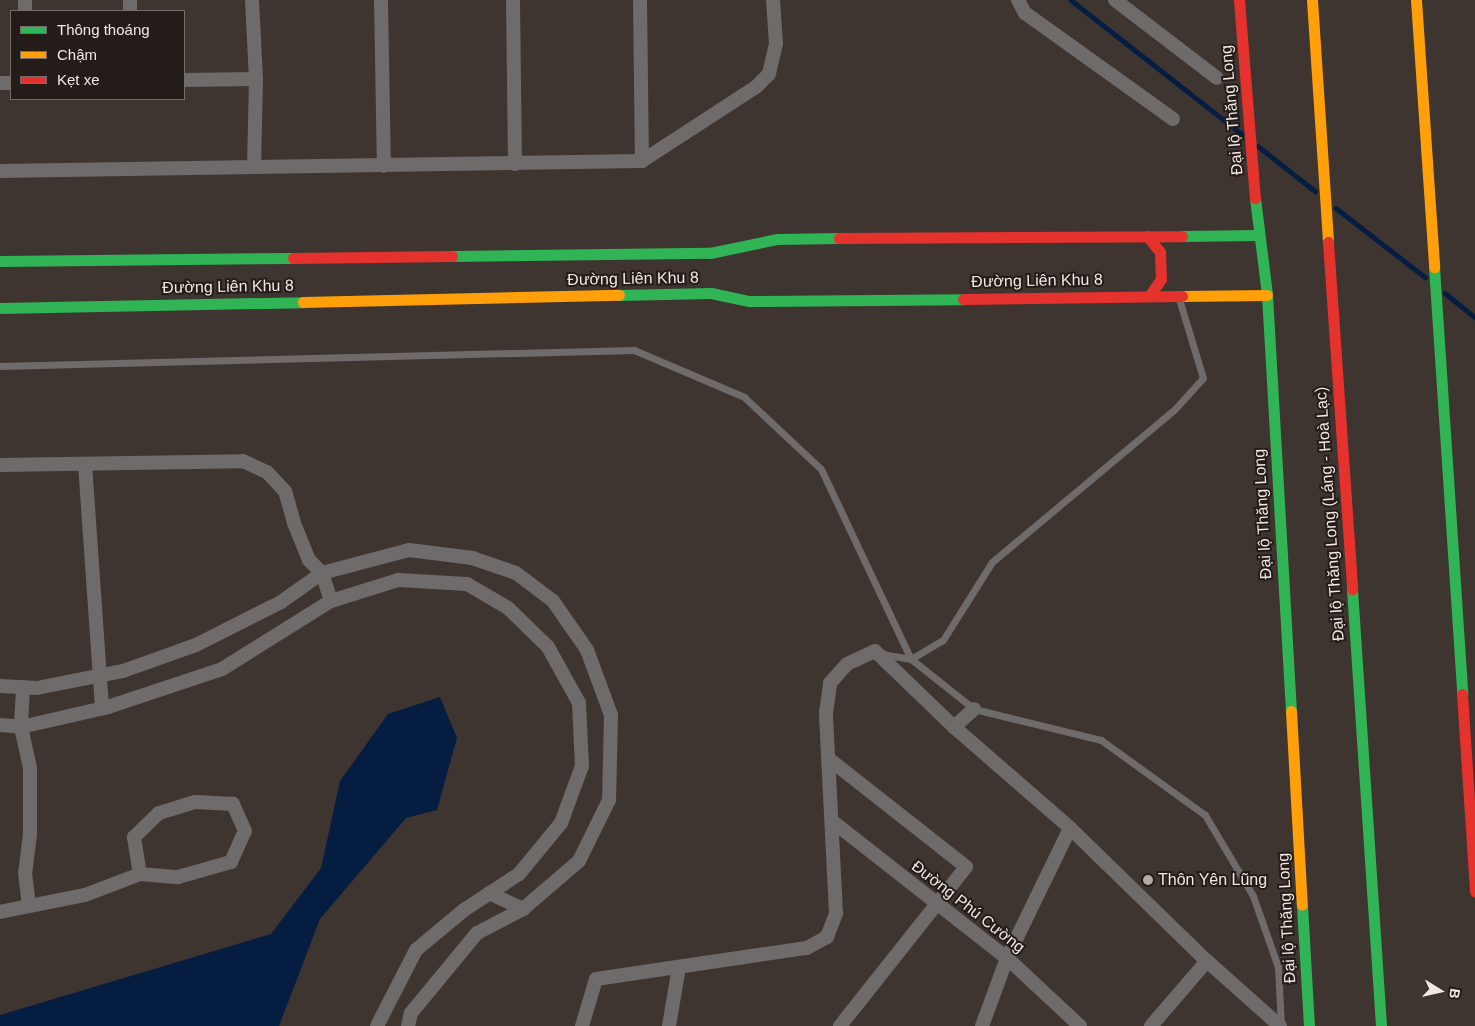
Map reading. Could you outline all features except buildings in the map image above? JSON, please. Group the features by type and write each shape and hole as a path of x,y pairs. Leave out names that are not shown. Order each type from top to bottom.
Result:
{"main road":[{"name":"Đại lộ Thăng Long","path":"1239,0 1258,234 1266,295 1309,1026"},
{"name":"Đại lộ Thăng Long (Láng - Hoà Lạc)","path":"1312,0 1381,1026"},
{"path":"1416,0 1475,892"},
{"name":"Đường Liên Khu 8","path":"0,261 710,253 777,239 1258,234"},
{"path":"1147,236 1160,252 1161,279 1150,295"},
{"name":"Đường Liên Khu 8","path":"0,308 711,293 750,301 1266,295"}],"street":[{"path":"252,0 256,78 254,167"},
{"path":"381,0 384,166"},
{"path":"513,0 514,164"},
{"path":"640,0 642,161"},
{"path":"0,172 642,161 756,87 769,74 776,44 773,0"},
{"path":"1018,0 1025,13 1173,119"},
{"path":"1115,0 1217,78"},
{"path":"185,80 256,78"},
{"path":"0,466 243,461 268,472 285,491 294,523 310,560 322,572 330,601"},
{"path":"85,464 102,708"},
{"path":"0,686 37,688 123,671 196,645 281,602 322,572 410,550 472,558 516,573 553,601 587,650 611,715 609,800 578,861 523,909 477,933 411,1013 408,1026"},
{"path":"0,726 21,727 102,708 222,669 330,601 398,580 467,584 508,608 548,647 579,703 582,766 561,823 519,874 489,893 416,950 377,1026"},
{"path":"582,1026 596,979 807,948 827,937 836,913 826,713 830,683 847,664 875,651 954,727 1070,828 1207,961 1280,1026"},
{"path":"23,688 21,727 30,768 30,834 25,873 28,905"},
{"path":"954,727 974,709"},
{"path":"829,758 966,867 840,1026"},
{"path":"0,912 85,895 140,874 178,877 231,862 245,831 233,804 195,802 159,814 134,837 140,874"},
{"name":"Đường Phú Cường","path":"832,820 935,904 1007,958 1080,1026"},
{"path":"982,1026 1007,958 1070,828"},
{"path":"489,893 523,909"},
{"path":"1151,1026 1207,961"},
{"path":"669,1026 680,967"}],"lane":[{"path":"911,659 943,640 992,562 1174,410 1203,378 1177,295"},
{"path":"0,366 634,350 744,397 822,469 911,659"},
{"path":"875,651 911,659 974,709 1101,740 1205,815 1253,896 1278,967 1280,1026"}],"water":[{"path":"440,697 457,738 437,810 406,818 320,919 279,1026 0,1026 0,1015 271,934 321,868 340,781 388,714"}],"waterway":[{"path":"1071,0 1242,134"},
{"path":"1258,146 1315,191"},
{"path":"1336,208 1425,277"},
{"path":"1445,293 1475,317"}],"traffic: fast":[{"path":"1255,198 1267,295 1291,711"},
{"path":"1182,236 1258,235"},
{"path":"452,256 710,253 777,239 839,238"},
{"path":"0,261 293,258"},
{"path":"1434,267 1462,694"},
{"path":"619,295 711,293 750,301 963,299"},
{"path":"0,308 303,302"},
{"path":"1352,589 1381,1026"},
{"path":"1302,905 1309,1026"}],"traffic: slow":[{"path":"1312,0 1328,242"},
{"path":"1416,0 1434,267"},
{"path":"303,302 619,295"},
{"path":"1182,296 1267,295"},
{"path":"1291,711 1302,905"}],"traffic: jam":[{"path":"1239,0 1255,198"},
{"path":"1147,236 1160,252 1161,279 1150,295"},
{"path":"839,238 1182,236"},
{"path":"1328,242 1352,589"},
{"path":"293,258 452,256"},
{"path":"963,299 1182,296"},
{"path":"1462,694 1475,892"}],"place":[{"name":"Thôn Yên Lũng","path":"1148,880"}]}
